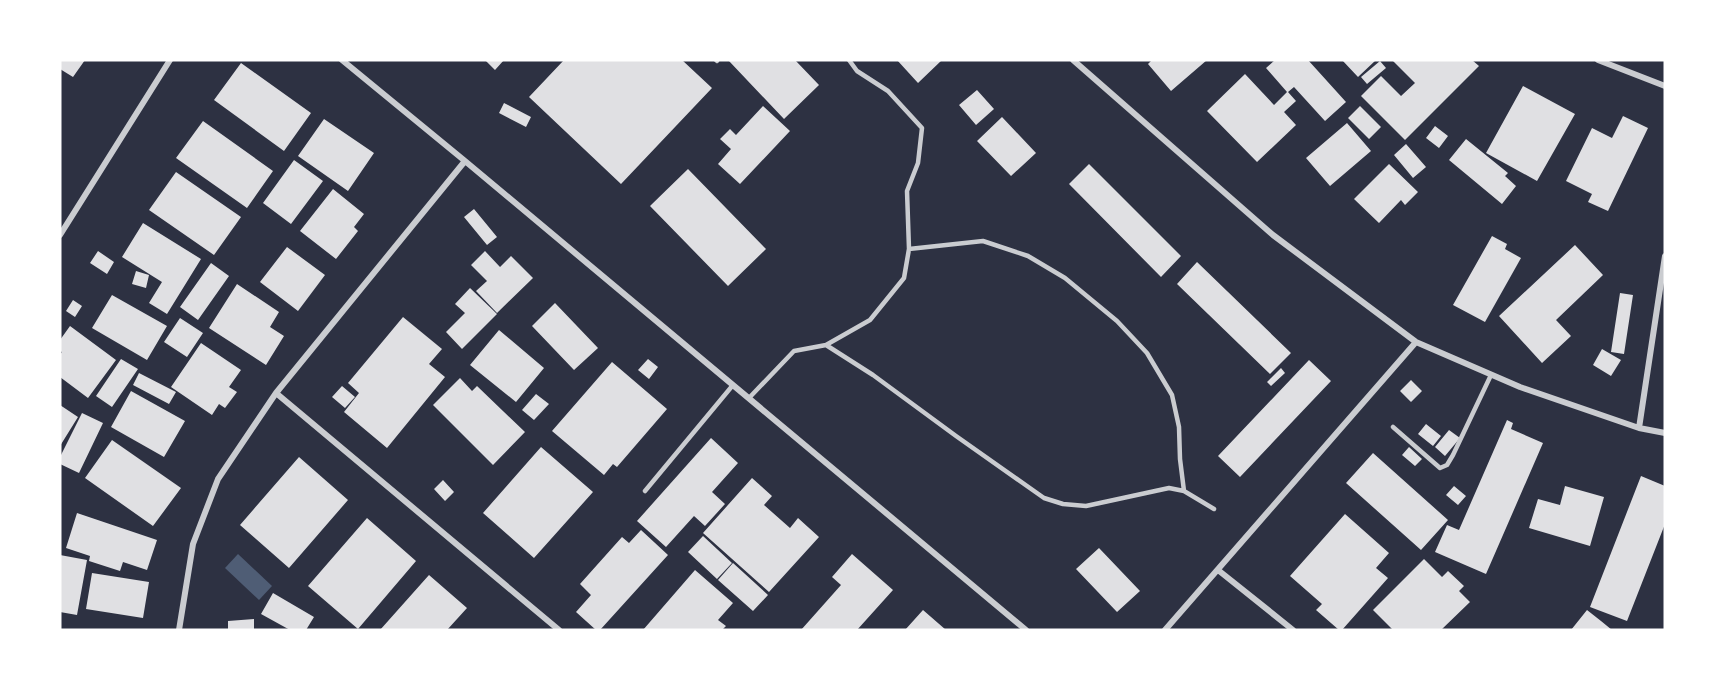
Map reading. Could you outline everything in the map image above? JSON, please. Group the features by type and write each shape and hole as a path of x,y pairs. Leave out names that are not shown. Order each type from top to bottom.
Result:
{"street":[{"path":"60,235 170,60"},
{"path":"342,60 1026,630"},
{"path":"1073,60 1272,235 1416,342 1520,387 1639,428 1665,433"},
{"path":"1598,60 1665,86"},
{"path":"179,630 193,544 218,479 276,393 465,161"},
{"path":"1639,428 1665,256"},
{"path":"1166,630 1416,342"},
{"path":"276,393 559,630"},
{"path":"1218,570 1293,630"}],"lane":[{"path":"749,398 794,351 826,345 870,320 904,278 909,249 908,191 918,163 922,128 888,91 857,71 849,60"},
{"path":"909,249 983,241 1028,256 1065,278 1117,321 1147,354 1172,395 1179,427 1184,491"},
{"path":"826,345 873,375 1044,498 1063,504 1086,506 1169,488 1184,491 1214,509"},
{"path":"1393,427 1440,468 1447,465 1491,375"},
{"path":"645,491 733,385"}],"water":[{"path":"238,554 272,586 259,600 225,568"}],"building":[{"path":"60,60 85,60 73,77 60,69"},
{"path":"485,60 504,60 495,70"},
{"path":"564,60 682,60 712,88 621,184 529,97"},
{"path":"730,60 795,60 819,85 784,119"},
{"path":"897,60 942,60 918,83"},
{"path":"1152,60 1207,60 1171,91 1148,64"},
{"path":"1275,60 1308,60 1346,102 1325,121 1294,87 1288,92 1296,101 1284,112 1296,125 1257,162 1207,111 1245,74 1274,105 1287,92 1266,68"},
{"path":"1342,60 1376,60 1358,77"},
{"path":"1392,60 1472,60 1479,66 1405,140 1361,96 1381,76 1401,96 1415,83"},
{"path":"1380,61 1386,68 1367,84 1361,77"},
{"path":"241,63 311,113 284,151 214,100"},
{"path":"1523,86 1575,114 1537,181 1486,153"},
{"path":"977,90 994,109 976,125 959,105"},
{"path":"504,103 531,117 526,127 499,113"},
{"path":"763,106 790,131 740,184 718,164 731,149 720,139 730,129 736,135"},
{"path":"1360,106 1381,127 1369,139 1348,118"},
{"path":"1623,116 1648,128 1608,211 1588,202 1592,194 1566,181 1592,128 1612,138"},
{"path":"1002,117 1036,153 1011,176 977,141"},
{"path":"324,119 374,153 348,191 298,156"},
{"path":"203,121 273,171 247,208 176,158"},
{"path":"1347,123 1371,151 1330,186 1306,158"},
{"path":"1435,126 1448,136 1439,148 1426,138"},
{"path":"1466,139 1508,173 1505,176 1516,186 1502,204 1449,160"},
{"path":"1406,144 1426,167 1413,178 1394,155"},
{"path":"294,160 323,181 291,224 263,203"},
{"path":"1089,164 1181,256 1161,277 1069,184"},
{"path":"1389,164 1418,192 1405,205 1401,200 1379,223 1354,199"},
{"path":"688,169 766,249 728,286 650,206"},
{"path":"176,172 241,217 214,255 149,210"},
{"path":"333,189 364,214 354,227 358,231 336,259 300,231"},
{"path":"474,209 497,237 487,245 464,217"},
{"path":"143,223 201,259 167,314 149,303 162,282 122,257"},
{"path":"1492,236 1507,244 1505,249 1521,258 1485,322 1453,305"},
{"path":"1575,245 1603,275 1556,320 1571,336 1542,363 1499,316"},
{"path":"287,247 325,275 298,311 260,282"},
{"path":"98,251 114,262 107,274 90,263"},
{"path":"485,251 500,267 511,256 533,278 497,313 476,291 487,281 471,265"},
{"path":"1197,262 1291,353 1270,374 1177,284"},
{"path":"211,263 229,276 198,320 180,307"},
{"path":"136,271 149,275 146,288 132,284"},
{"path":"237,284 279,312 270,327 284,336 266,365 209,328"},
{"path":"470,288 497,314 462,349 446,332 465,313 455,304"},
{"path":"1620,293 1633,295 1624,354 1611,352"},
{"path":"112,295 167,326 147,360 92,328"},
{"path":"73,300 82,306 75,317 66,311"},
{"path":"555,303 598,348 574,370 532,326"},
{"path":"403,317 442,349 429,364 445,377 387,448 344,412 359,393 348,383"},
{"path":"180,318 203,333 187,357 164,342"},
{"path":"70,326 116,360 88,398 60,377 62,352 60,351 60,340"},
{"path":"499,330 544,368 516,402 470,365"},
{"path":"201,343 241,370 229,387 237,392 225,408 219,404 212,415 171,387"},
{"path":"1602,349 1621,360 1611,376 1593,365"},
{"path":"121,359 138,369 112,407 96,396"},
{"path":"648,359 658,367 649,379 638,370"},
{"path":"1309,360 1331,381 1240,477 1218,456"},
{"path":"612,362 667,409 617,467 613,464 604,475 552,431"},
{"path":"1281,368 1285,373 1271,386 1267,382"},
{"path":"139,373 176,392 169,404 133,385"},
{"path":"460,378 472,391 477,386 525,432 493,465 433,405"},
{"path":"1411,380 1422,391 1411,402 1400,391"},
{"path":"342,386 355,397 345,408 332,397"},
{"path":"131,391 185,421 164,457 111,427"},
{"path":"536,394 549,404 534,420 522,410"},
{"path":"60,405 78,417 60,446"},
{"path":"82,413 103,423 79,473 60,464 60,457"},
{"path":"1507,420 1513,423 1511,429 1543,443 1486,574 1435,552 1447,525 1459,530"},
{"path":"1426,424 1441,436 1433,446 1418,434"},
{"path":"1449,430 1460,438 1445,456 1435,447"},
{"path":"711,438 738,463 712,492 725,504 705,526 694,516 666,547 637,521"},
{"path":"112,440 181,488 153,526 85,478"},
{"path":"541,447 593,492 534,558 483,513"},
{"path":"1409,447 1422,459 1415,466 1402,455"},
{"path":"1373,453 1448,520 1421,550 1346,483"},
{"path":"299,457 348,500 289,568 240,525"},
{"path":"1641,476 1665,486 1665,524 1627,621 1590,607"},
{"path":"752,478 772,496 764,505 790,528 798,518 819,537 769,592 703,533"},
{"path":"443,480 454,492 445,501 434,489"},
{"path":"1454,486 1466,496 1458,505 1446,495"},
{"path":"1565,486 1604,497 1590,546 1529,528 1538,499 1560,505"},
{"path":"77,513 157,540 147,570 123,562 120,571 89,561 90,556 66,548"},
{"path":"1345,514 1389,553 1376,568 1388,578 1342,630 1339,630 1316,610 1322,604 1290,576"},
{"path":"367,518 416,561 358,629 308,586"},
{"path":"641,530 668,555 600,630 596,630 576,612 591,595 580,584 622,537 629,543"},
{"path":"703,536 732,563 717,579 688,552"},
{"path":"1099,548 1140,591 1117,612 1076,569"},
{"path":"852,554 893,590 857,630 801,630 841,585 832,577"},
{"path":"60,555 87,560 77,615 60,612"},
{"path":"1424,559 1442,577 1448,571 1464,586 1459,591 1470,602 1441,630 1393,630 1373,610"},
{"path":"733,563 768,595 753,611 718,580"},
{"path":"695,570 733,603 718,620 726,626 722,630 643,630"},
{"path":"92,573 149,582 143,618 86,609"},
{"path":"429,575 467,608 447,630 380,630"},
{"path":"273,593 314,617 306,630 290,630 261,614"},
{"path":"923,610 946,630 905,630"},
{"path":"1587,610 1601,621 1612,630 1571,630"},
{"path":"254,619 254,630 228,630 228,621"}]}
